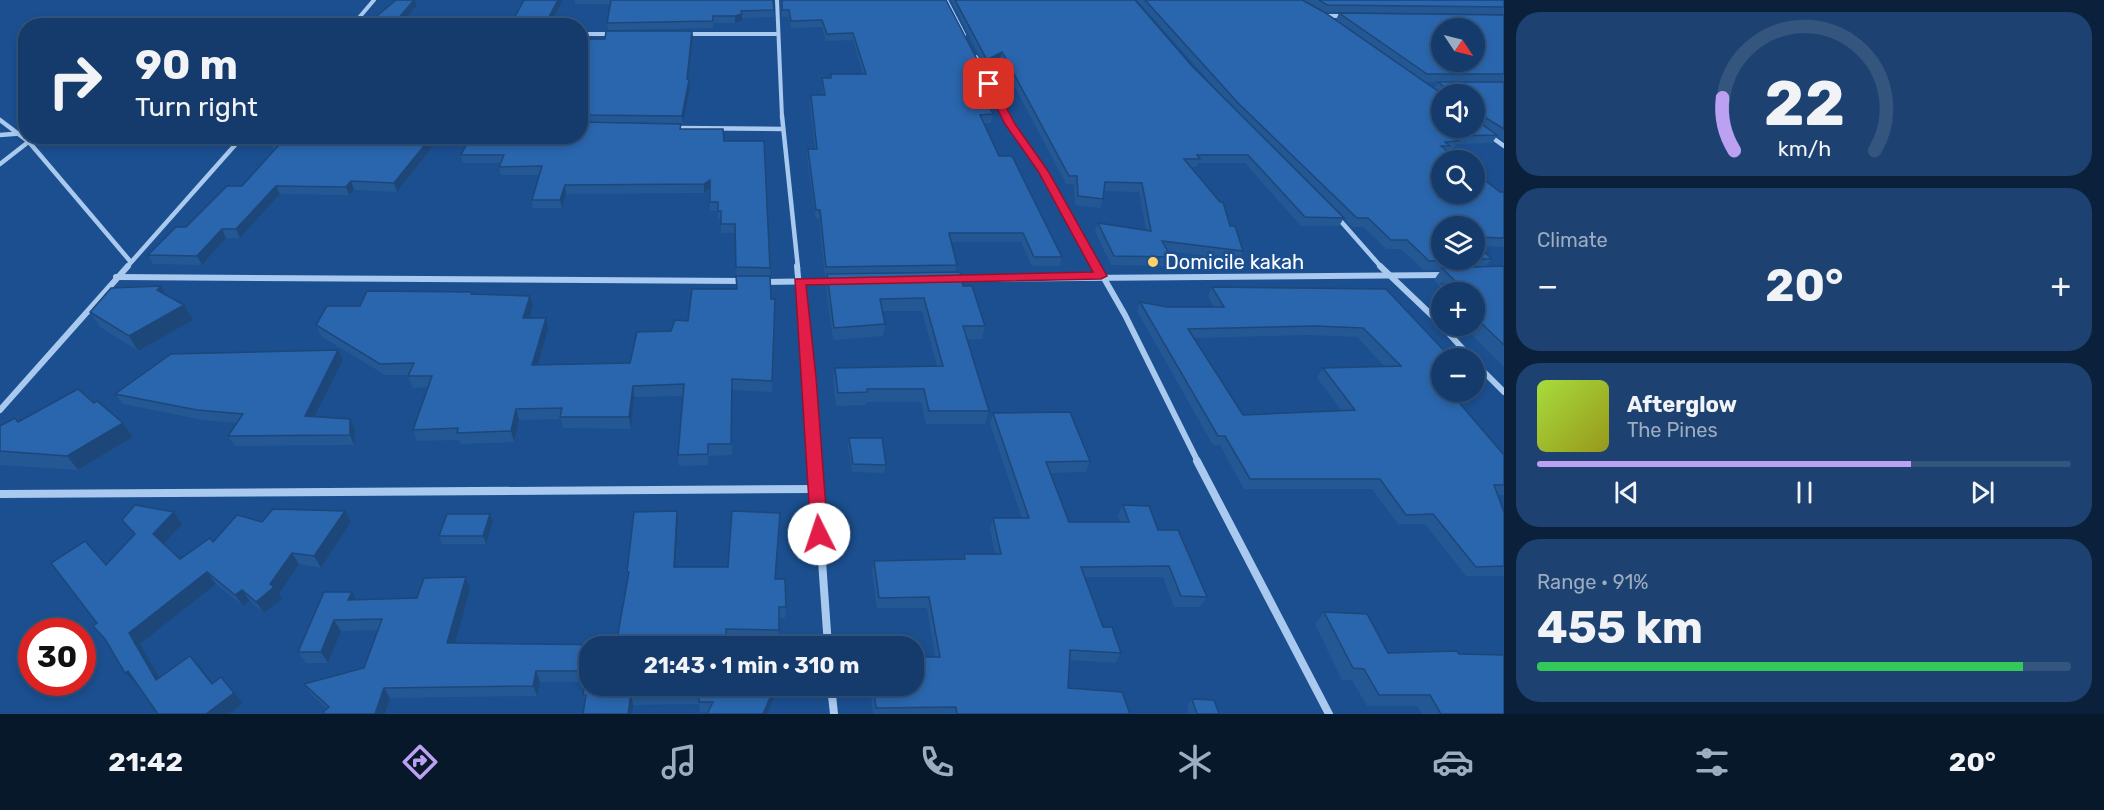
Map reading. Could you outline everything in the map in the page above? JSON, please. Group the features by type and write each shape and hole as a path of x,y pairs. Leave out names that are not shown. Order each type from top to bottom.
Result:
{"street":[{"path":"359,18 375,0"},
{"path":"777,0 783,129 809,377 827,636"},
{"path":"946,0 966,38"},
{"path":"1313,11 1333,23"},
{"path":"1323,16 1346,16"},
{"path":"588,34 615,34"},
{"path":"684,34 777,34"},
{"path":"974,54 1010,124 1043,171 1125,315 1206,479 1329,714"},
{"path":"0,120 18,136"},
{"path":"664,128 783,129"},
{"path":"1485,132 1504,146"},
{"path":"0,135 18,134"},
{"path":"0,164 26,144"},
{"path":"31,144 130,261"},
{"path":"0,410 236,144"},
{"path":"1333,213 1390,277 1431,315"},
{"path":"950,279 1101,276 1212,279 1447,275"},
{"path":"116,277 834,281"},
{"path":"1452,336 1463,348"},
{"path":"1485,373 1504,392"},
{"path":"0,494 816,489"},
{"path":"832,696 834,714"}],"building":[{"path":"396,0 414,0 399,18 375,18"},
{"path":"524,0 558,0 548,18 514,18"},
{"path":"611,0 773,0 774,10 741,11 742,14 735,16 713,16 713,21 607,23"},
{"path":"782,0 946,0 979,63 969,69 993,114 980,115 999,156 1012,156 1062,257 1034,257 1023,233 949,233 957,265 826,267 820,210 816,210 808,149 817,149 811,95 825,95 822,78 831,78 831,74 866,74 853,33 827,34 822,20 791,21 789,10 782,10"},
{"path":"955,0 1135,0 1192,66 1344,218 1305,217 1248,155 1197,155 1200,159 1184,159 1220,202 1223,202 1230,226 1235,226 1243,251 1162,241 1171,257 1114,256 1098,223 1151,231 1142,183 1105,182 1103,199 1078,196 1077,176 1069,176 1002,52 987,60"},
{"path":"1145,0 1302,0 1324,12 1431,86 1431,138 1453,138 1458,141 1445,142 1450,146 1441,146 1446,150 1431,150 1431,204 1485,204 1485,180 1500,192 1504,192 1504,238 1485,237 1485,216 1431,216 1431,261 1429,261 1407,240 1391,240 1368,218 1357,218 1239,104"},
{"path":"1319,0 1504,0 1504,7 1327,5"},
{"path":"1339,13 1504,15 1504,74 1427,74"},
{"path":"606,31 692,31 687,79 689,80 682,116 588,115 588,39 605,39"},
{"path":"1438,82 1504,82 1504,129 1485,117 1485,84 1441,84"},
{"path":"588,122 681,124 680,129 723,129 724,141 764,141 770,268 736,267 735,224 721,224 718,202 710,202 710,180 704,184 565,185 560,200 532,200 542,166 499,167 504,155 461,155 467,144 588,144"},
{"path":"1485,126 1497,135 1485,135"},
{"path":"426,144 394,183 351,181 346,187 276,186 236,229 222,229 197,256 148,255 176,227 186,227 227,186 242,186 279,145 272,145"},
{"path":"1504,266 1504,345 1485,327 1485,282 1456,282 1444,270 1485,270 1485,267"},
{"path":"960,272 963,286 972,286 985,326 963,326 989,411 929,411 924,389 867,389 867,392 838,393 835,368 943,366 924,298 880,299 885,324 834,328 827,274"},
{"path":"736,276 770,276 771,299 775,299 772,381 732,379 731,444 708,444 708,454 678,455 684,384 633,386 629,417 560,417 562,408 516,409 511,431 457,433 458,428 413,430 432,376 408,376 414,363 380,364 316,325 327,306 360,306 367,291 472,292 471,294 530,296 523,318 546,318 532,365 630,363 637,332 671,331 675,320 688,321 692,289 737,289"},
{"path":"161,286 157,290 184,305 129,336 90,312 111,288"},
{"path":"1212,287 1386,289 1442,348 1431,348 1431,402 1459,402 1504,455 1504,485 1494,485 1504,512 1504,566 1476,567 1433,514 1406,515 1380,479 1250,479 1225,436 1218,436 1140,302 1167,307 1224,307","holes":["1314,326 1363,328 1401,366 1323,368 1355,410 1243,415 1188,329"]},
{"path":"338,350 305,416 350,419 350,435 228,436 243,414 197,410 115,394 171,354"},
{"path":"78,389 94,403 97,401 123,423 67,456 0,451 0,426 15,418 18,422"},
{"path":"1070,412 1090,461 1046,462 1069,522 1129,522 1123,505 1149,506 1158,530 1178,530 1207,597 1181,596 1169,566 1081,567 1103,627 1112,627 1121,653 1070,650 1068,688 1122,692 1130,714 957,714 956,707 876,708 874,696 924,696 924,657 940,657 929,597 879,598 874,561 965,559 964,554 1001,554 993,518 1029,518 993,413"},
{"path":"849,438 882,438 886,465 853,464"},
{"path":"135,505 174,512 153,534 180,559 210,538 213,542 237,515 262,522 273,509 345,511 314,556 292,553 270,584 274,587 256,602 242,590 235,595 207,572 129,633 156,680 190,656 212,684 221,677 234,693 206,714 158,714 128,671 125,673 105,639 96,629 96,618 93,618 51,563 85,541 106,565 135,534 122,520"},
{"path":"677,511 674,567 728,567 732,511 780,513 775,579 785,579 786,607 779,607 779,630 726,629 726,636 618,636 629,572 627,572 634,512"},
{"path":"447,514 490,514 483,536 439,536"},
{"path":"466,577 447,643 579,645 579,671 536,671 533,686 384,688 375,714 325,714 323,712 329,707 304,684 364,668 382,619 334,620 321,652 298,652 324,592 352,592 348,600 417,598 424,578"},
{"path":"1324,612 1367,614 1388,653 1457,651 1459,654 1504,655 1504,714 1441,714 1430,695 1379,695 1364,669 1353,668"},
{"path":"586,696 631,696 628,714 583,714"},
{"path":"699,696 771,696 763,714 707,714 713,702 699,702"},
{"path":"1192,699 1214,700 1219,714 1197,714"}],"place":[{"name":"Domicile kakah","path":"1153,262"}],"route":[{"path":"819,534 809,377 800,282 1101,276 1043,171 1010,124 989,84"}]}
